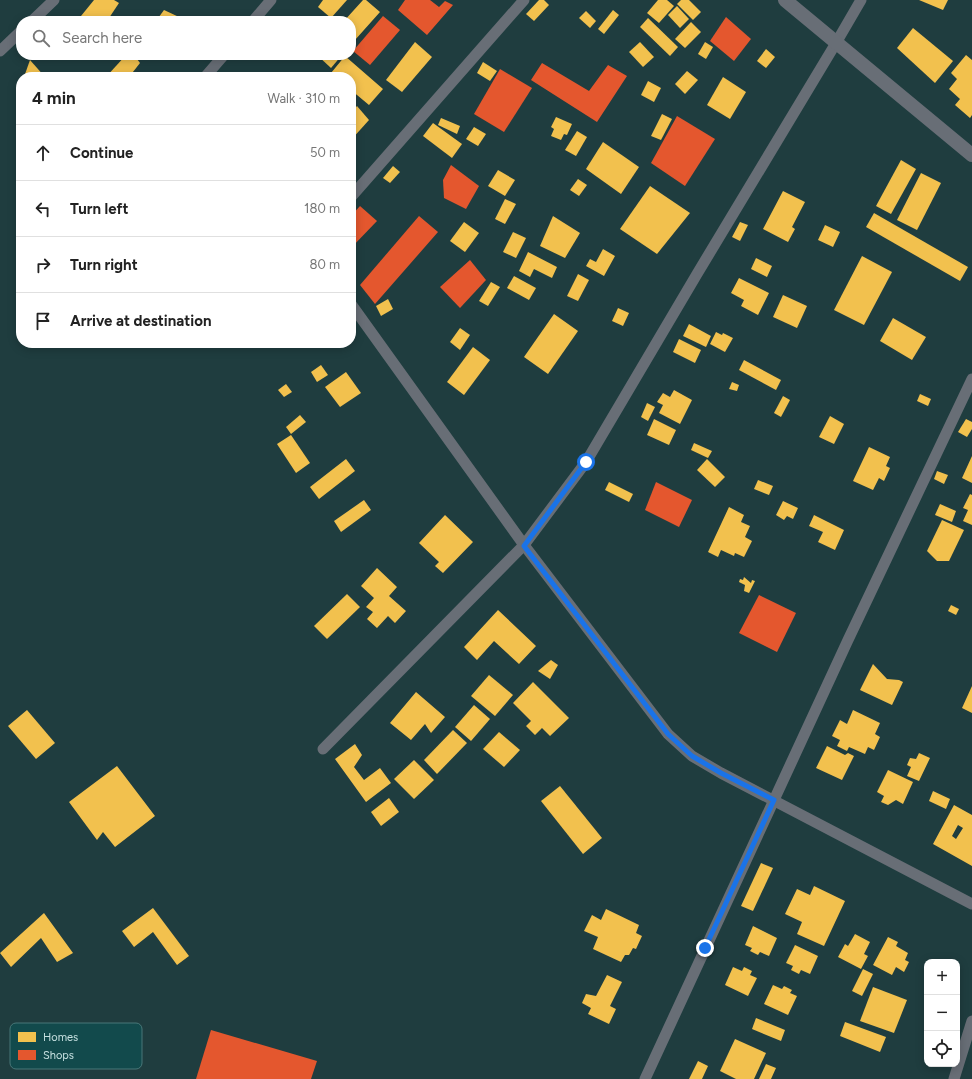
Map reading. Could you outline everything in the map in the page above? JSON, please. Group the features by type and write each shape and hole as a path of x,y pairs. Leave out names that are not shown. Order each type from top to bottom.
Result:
{"street":[{"path":"37,16 54,0"},
{"path":"257,16 271,0"},
{"path":"356,191 524,0"},
{"path":"785,0 972,155"},
{"path":"323,750 524,546 586,462 861,0"},
{"path":"0,51 16,36"},
{"path":"209,72 220,60"},
{"path":"356,311 524,546 668,734 692,756 721,773 972,904"},
{"path":"646,1079 774,800 972,379"},
{"path":"954,1079 972,1021"}],"building: Homes":[{"path":"94,0 114,0 119,3 110,16 81,16"},
{"path":"323,0 347,0 333,16 329,16 318,7"},
{"path":"363,0 366,0 380,12 356,39 356,16 349,16"},
{"path":"539,0 544,0 549,5 534,21 526,14"},
{"path":"658,0 667,0 674,6 659,23 647,13"},
{"path":"681,0 689,0 701,12 693,20 677,4"},
{"path":"919,0 948,0 943,10"},
{"path":"677,6 689,19 680,28 668,15"},
{"path":"164,10 177,16 160,16"},
{"path":"613,10 619,15 604,34 598,29"},
{"path":"586,11 596,21 590,28 579,18"},
{"path":"648,18 678,47 670,56 640,27"},
{"path":"691,22 701,32 685,48 675,39"},
{"path":"913,28 953,61 935,83 897,48"},
{"path":"415,42 432,57 402,92 386,80"},
{"path":"640,42 654,57 643,67 629,52"},
{"path":"705,42 713,47 706,59 698,54"},
{"path":"766,49 775,57 766,68 757,61"},
{"path":"966,55 972,60 972,115 970,118 955,105 960,99 949,89 957,79 951,73"},
{"path":"30,60 41,72 26,72"},
{"path":"121,60 138,60 140,63 133,72 111,72"},
{"path":"322,60 338,60 331,68"},
{"path":"342,60 350,60 383,89 369,105 356,94 356,72 332,72"},
{"path":"483,62 497,71 490,81 477,73"},
{"path":"687,71 698,80 685,94 675,84"},
{"path":"723,77 746,92 730,119 707,105"},
{"path":"648,81 661,88 654,102 641,95"},
{"path":"357,106 369,120 356,134"},
{"path":"662,114 672,119 661,140 651,136"},
{"path":"556,117 572,124 567,135 564,134 561,140 551,136 554,129 551,127"},
{"path":"441,118 460,126 457,134 438,125"},
{"path":"433,123 462,144 452,158 423,136"},
{"path":"474,127 486,134 478,146 466,139"},
{"path":"577,131 587,137 576,156 565,150"},
{"path":"603,142 639,167 621,194 586,169"},
{"path":"901,160 916,169 891,214 876,206"},
{"path":"393,166 400,172 390,183 383,178"},
{"path":"498,170 515,180 505,196 488,186"},
{"path":"921,173 941,183 917,230 897,220"},
{"path":"578,179 587,185 579,196 570,190"},
{"path":"650,186 690,213 657,254 620,229"},
{"path":"783,191 805,202 792,227 795,229 788,242 763,229"},
{"path":"505,199 516,204 505,224 495,219"},
{"path":"874,213 968,267 960,281 866,227"},
{"path":"553,216 580,233 565,258 540,246"},
{"path":"464,222 479,233 465,252 450,241"},
{"path":"740,222 748,225 740,241 732,237"},
{"path":"825,225 840,232 833,247 818,240"},
{"path":"513,232 526,238 516,258 503,252"},
{"path":"603,249 615,256 604,276 586,266 590,259 596,262"},
{"path":"528,252 557,267 552,278 534,269 530,277 519,271"},
{"path":"862,256 892,272 864,325 834,310"},
{"path":"756,258 772,266 767,277 751,269"},
{"path":"578,274 589,280 578,301 567,296"},
{"path":"514,276 536,288 529,300 507,288"},
{"path":"739,278 769,293 758,315 741,306 744,300 731,293"},
{"path":"491,282 500,287 488,306 479,301"},
{"path":"783,295 807,306 797,328 773,317"},
{"path":"388,299 393,309 381,316 376,306"},
{"path":"618,308 629,313 623,326 612,321"},
{"path":"554,314 578,331 548,374 524,357"},
{"path":"893,318 926,337 912,360 880,341"},
{"path":"689,324 711,336 706,347 683,336"},
{"path":"460,328 470,335 460,350 450,342"},
{"path":"716,332 722,335 723,333 733,338 725,352 710,344"},
{"path":"679,339 701,350 695,363 673,352"},
{"path":"473,347 490,360 464,395 447,382"},
{"path":"744,360 781,380 776,390 739,370"},
{"path":"321,365 328,375 317,382 311,372"},
{"path":"346,372 361,393 340,407 325,387"},
{"path":"732,382 739,385 737,391 729,389"},
{"path":"286,384 292,392 284,397 278,390"},
{"path":"674,390 692,400 680,424 659,413 663,405 657,402 663,393 670,397"},
{"path":"920,394 931,399 928,406 917,401"},
{"path":"783,396 790,400 781,417 774,413"},
{"path":"647,403 655,407 648,421 641,417"},
{"path":"300,415 306,422 291,434 286,427"},
{"path":"830,416 844,424 834,444 819,437"},
{"path":"654,419 676,430 669,445 647,435"},
{"path":"966,419 972,422 972,429 967,437 958,432"},
{"path":"291,435 310,463 296,473 277,444"},
{"path":"694,443 712,451 708,458 691,450"},
{"path":"869,447 890,457 886,466 890,468 884,481 879,478 873,490 853,481"},
{"path":"972,456 972,483 962,478"},
{"path":"346,459 355,471 319,499 310,487"},
{"path":"707,459 725,477 715,487 697,470"},
{"path":"937,471 948,475 944,484 934,479"},
{"path":"758,480 773,486 769,495 754,489"},
{"path":"609,482 633,494 629,502 605,490"},
{"path":"970,494 972,495 972,525 963,521 968,510 963,508"},
{"path":"364,500 371,510 341,532 334,521"},
{"path":"783,501 798,508 793,519 787,516 784,520 776,515"},
{"path":"940,504 956,511 952,522 935,515"},
{"path":"729,507 744,515 741,522 750,526 745,537 752,541 744,557 735,553 734,556 721,550 718,557 708,552"},
{"path":"445,515 473,542 443,573 435,566 439,562 419,543"},
{"path":"814,515 844,530 835,550 818,542 823,532 809,526"},
{"path":"942,520 964,530 949,561 937,561 927,551"},
{"path":"377,568 397,587 389,596 406,611 395,623 388,616 377,628 367,619 373,612 366,607 374,598 361,586"},
{"path":"744,577 751,583 752,580 755,581 749,593 744,591 745,585 739,582 740,579 743,580"},
{"path":"347,594 360,607 327,639 314,626"},
{"path":"951,605 959,609 956,615 948,611"},
{"path":"498,610 536,646 519,664 494,641 477,660 464,647"},
{"path":"551,660 558,665 550,679 538,671"},
{"path":"873,664 887,679 899,680 903,682 892,705 860,690"},
{"path":"489,675 513,695 495,716 471,696"},
{"path":"533,682 569,718 550,736 542,728 535,735 526,726 531,721 513,703"},
{"path":"972,686 972,713 962,708"},
{"path":"416,692 445,717 431,733 425,724 411,740 390,723"},
{"path":"474,705 490,719 471,741 455,727"},
{"path":"27,710 55,743 36,759 8,726"},
{"path":"853,710 880,723 875,734 880,737 874,750 868,747 865,754 849,747 847,751 837,746 840,740 832,736 840,720 847,724"},
{"path":"453,730 467,743 437,774 424,760"},
{"path":"499,732 520,750 504,767 483,749"},
{"path":"355,744 362,755 354,767 364,780 380,768 391,783 366,802 335,759"},
{"path":"827,746 845,755 848,753 854,756 842,780 816,768"},
{"path":"919,753 930,758 919,781 907,776 911,767 907,765 910,758 916,759"},
{"path":"414,760 434,780 414,799 394,779"},
{"path":"117,766 155,816 115,847 103,832 97,840 69,802"},
{"path":"888,770 913,782 903,804 896,800 888,805 881,802 884,796 877,792"},
{"path":"560,786 602,838 583,854 541,801"},
{"path":"933,791 950,799 946,809 929,801"},
{"path":"389,798 399,812 381,826 371,812"},
{"path":"954,805 972,815 972,866 933,844","holes":["958,825 963,828 956,839 952,836"]},
{"path":"761,863 773,868 753,911 741,906"},
{"path":"814,886 845,901 824,946 797,934 802,922 785,914 797,889 810,895"},
{"path":"153,908 189,956 177,965 153,932 134,947 122,931"},
{"path":"606,909 639,925 636,933 642,936 636,949 633,948 629,955 625,955 621,962 593,949 598,937 584,931 592,915 601,920"},
{"path":"44,913 73,953 57,962 41,938 11,967 0,953"},
{"path":"753,926 777,938 769,956 760,952 758,955 750,951 752,948 745,945"},
{"path":"855,934 870,942 864,954 868,956 861,969 838,957 845,944 848,946"},
{"path":"888,937 898,942 896,946 908,953 905,960 909,962 904,972 896,967 892,975 873,965"},
{"path":"795,945 818,956 810,974 801,970 799,974 791,970 793,966 786,963"},
{"path":"733,967 742,971 744,967 752,971 750,975 757,978 748,996 725,985"},
{"path":"863,969 873,974 862,996 852,991"},
{"path":"607,975 622,982 610,1006 616,1009 609,1024 588,1014 591,1008 582,1003 586,994 596,996"},
{"path":"773,985 782,989 784,986 792,990 790,993 797,996 788,1015 764,1004"},
{"path":"873,987 907,1000 894,1033 860,1021"},
{"path":"756,1018 785,1030 781,1041 752,1029"},
{"path":"845,1022 886,1037 880,1052 840,1036"},
{"path":"735,1039 766,1053 754,1079 736,1079 720,1071"},
{"path":"698,1061 708,1066 702,1079 689,1079"},
{"path":"766,1064 776,1068 771,1079 759,1079"}],"building: Shops":[{"path":"405,0 430,0 439,7 445,1 453,5 427,35 398,10"},
{"path":"383,16 400,30 370,65 356,53 356,48"},
{"path":"726,17 751,39 734,61 710,41"},
{"path":"542,63 589,91 608,65 627,76 597,122 531,80"},
{"path":"500,69 532,88 504,132 474,114"},
{"path":"677,116 715,139 685,186 651,163"},
{"path":"451,165 479,186 466,209 444,198 443,180"},
{"path":"360,206 377,221 356,243 356,210"},
{"path":"419,216 438,232 375,304 360,285"},
{"path":"470,260 486,280 460,308 440,287"},
{"path":"656,482 692,500 679,527 645,510"},
{"path":"759,595 796,613 777,652 739,633"},
{"path":"211,1030 317,1061 311,1079 196,1079"}],"route":[{"path":"586,462 524,546 668,734 692,756 721,773 774,800 705,948"}]}
